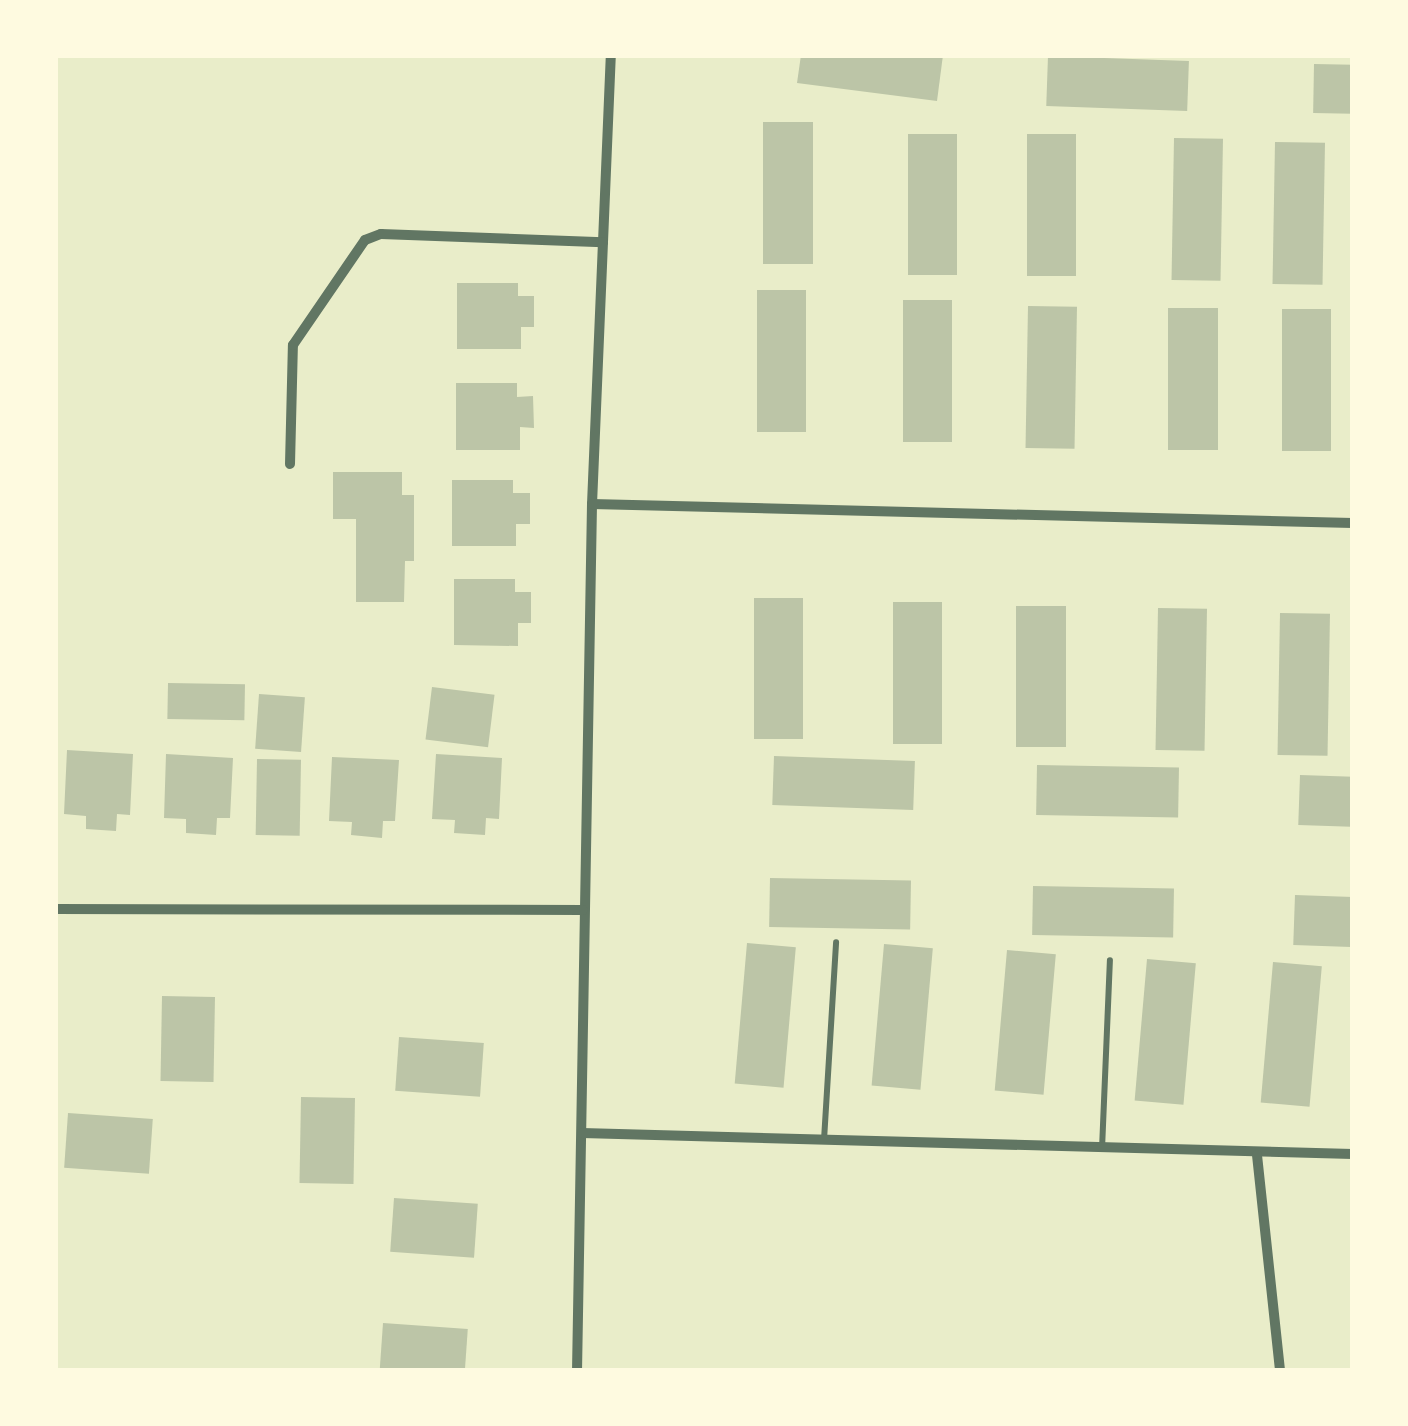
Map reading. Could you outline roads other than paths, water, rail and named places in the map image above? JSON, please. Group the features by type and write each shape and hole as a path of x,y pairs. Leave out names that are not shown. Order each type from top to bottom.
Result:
{"street":[{"path":"577,1371 592,504 611,55"},
{"path":"290,464 293,345 365,240 381,234 603,242"},
{"path":"592,504 1353,523"},
{"path":"55,909 583,910"},
{"path":"582,1133 1257,1155 1353,1154"},
{"path":"1257,1155 1280,1371"}],"lane":[{"path":"824,1141 836,942"},
{"path":"1102,1150 1110,960"}]}
